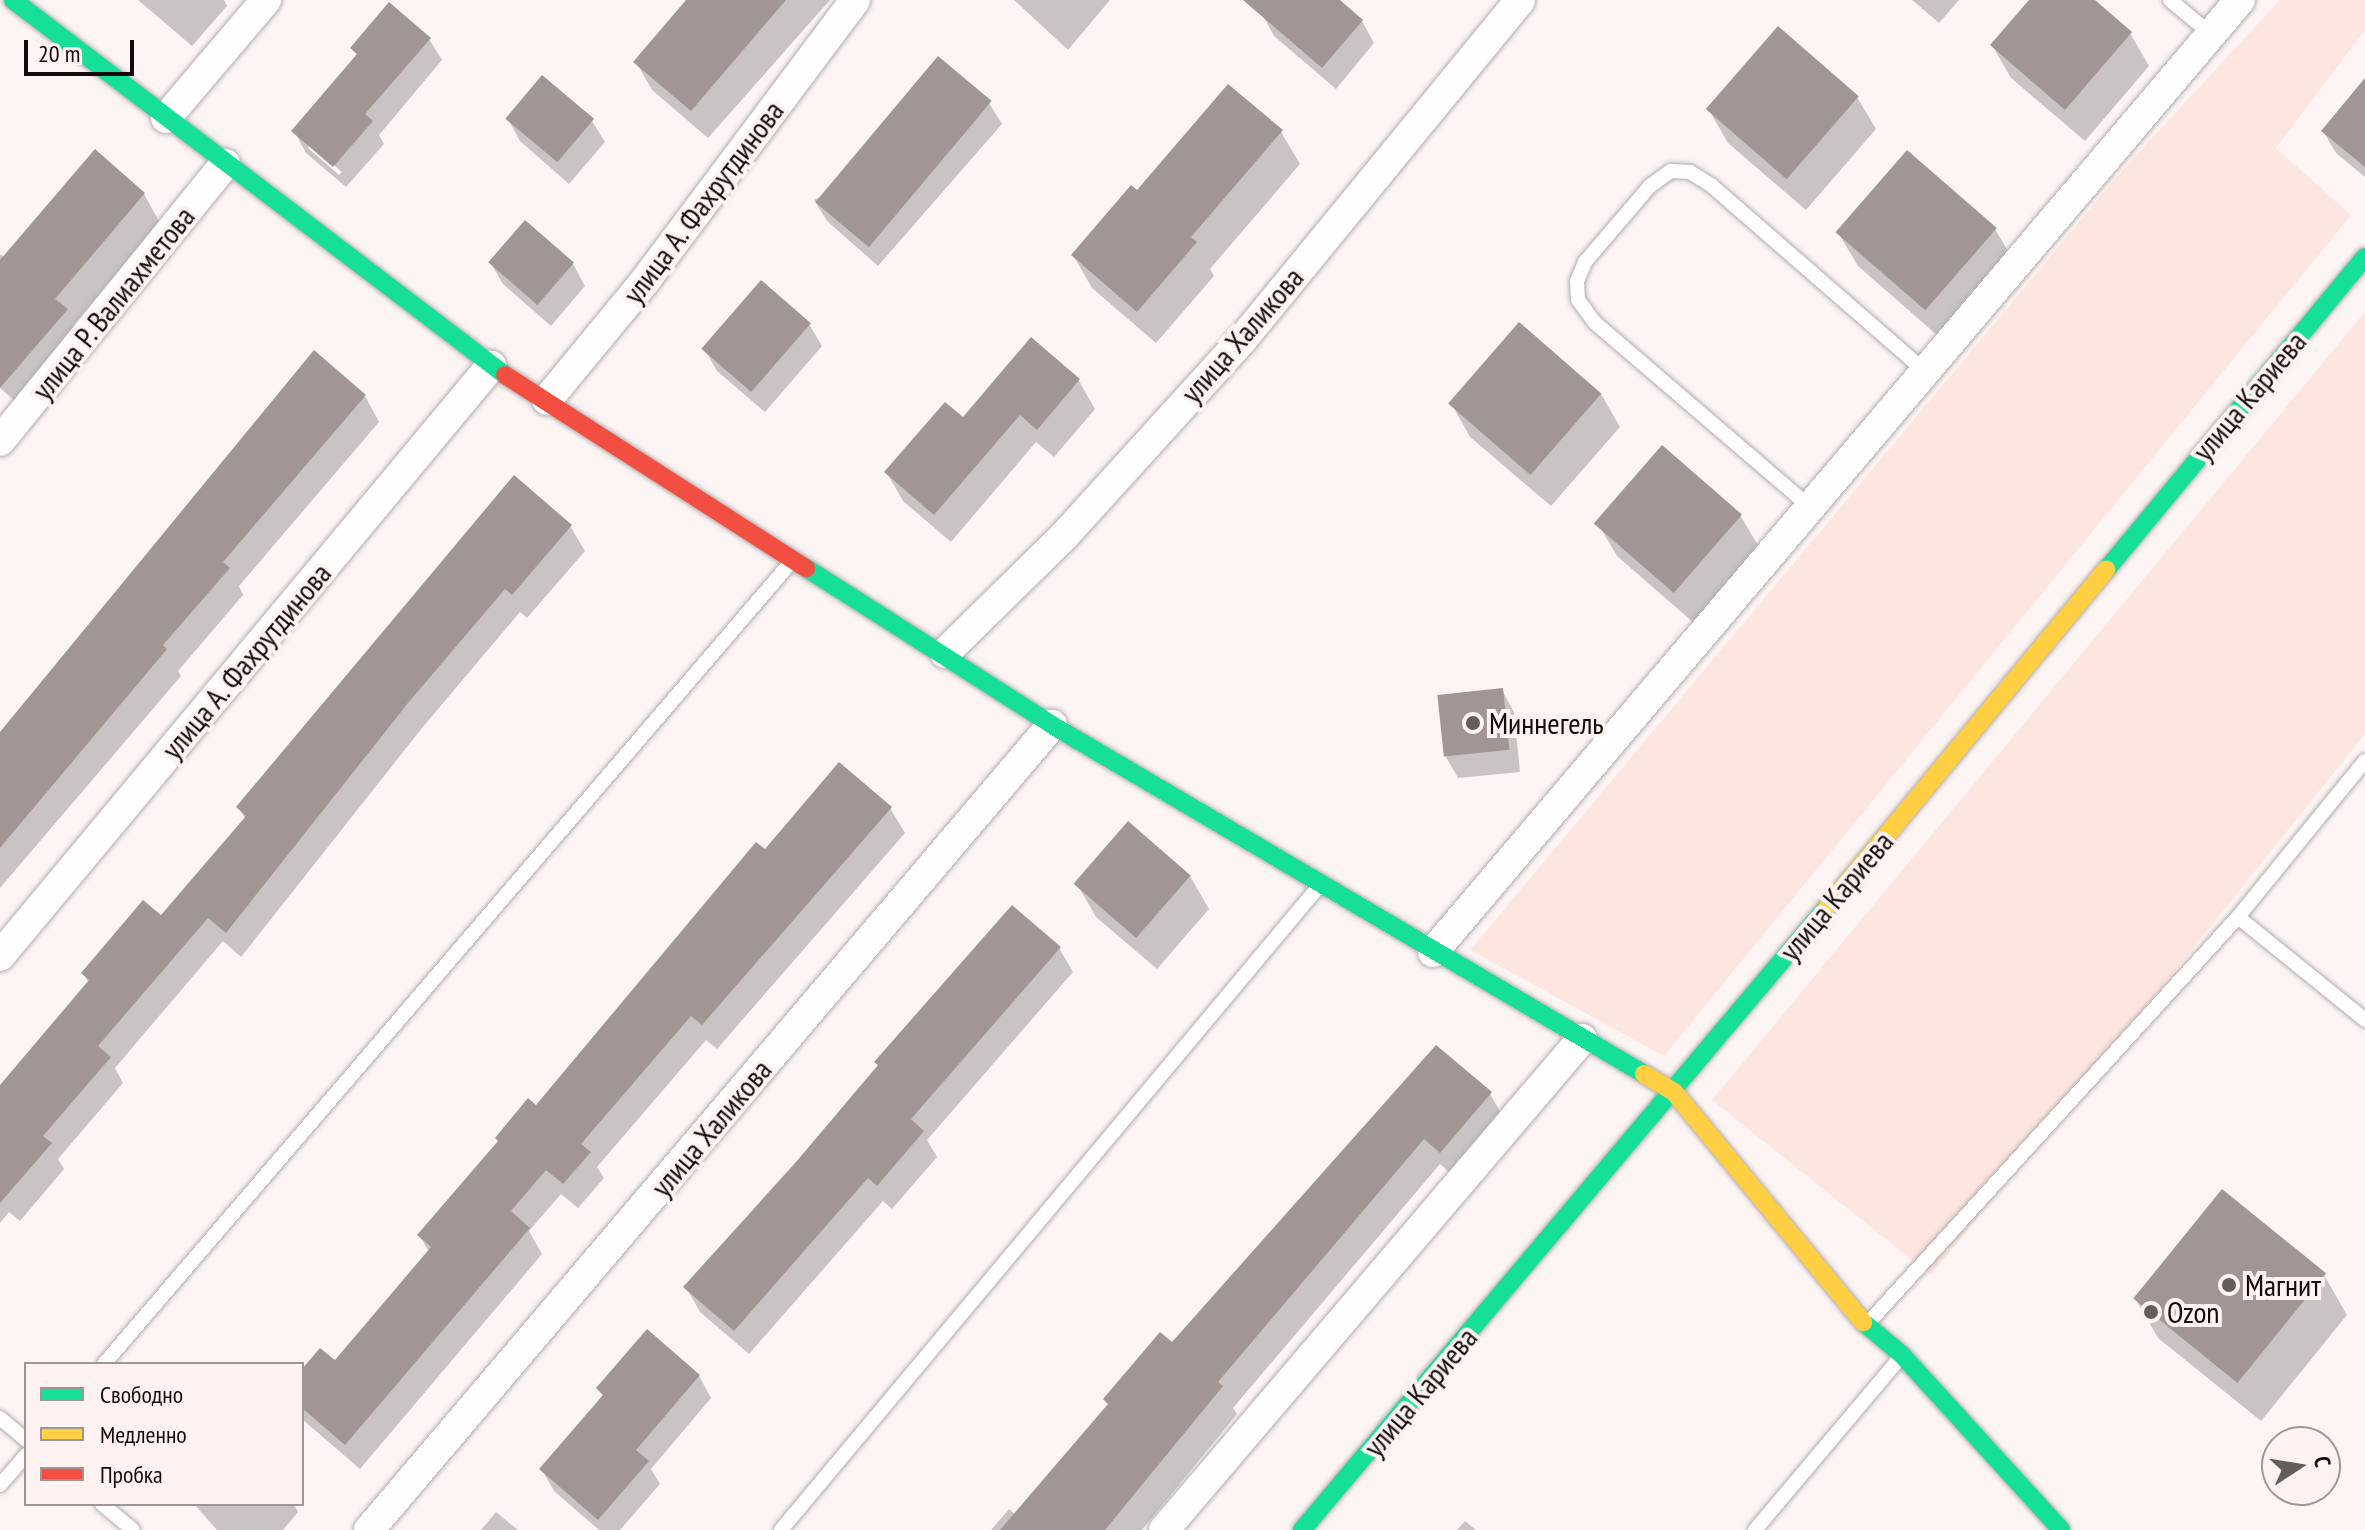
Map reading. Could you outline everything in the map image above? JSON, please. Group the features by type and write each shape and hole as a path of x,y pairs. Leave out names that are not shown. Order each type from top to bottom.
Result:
{"street":[{"path":"166,118 266,0"},
{"name":"улица А. Фахрутдинова","path":"547,400 645,281 855,0"},
{"name":"улица Халикова","path":"945,653 1065,535 1242,340 1520,0"},
{"path":"1433,952 2240,0"},
{"path":"10,9 166,118 491,366 795,557 1052,725 1674,1092 1866,1325 1902,1355 2061,1530"},
{"name":"улица Р. Валиахметова","path":"0,441 225,164"},
{"name":"улица Кариева","path":"1302,1530 1674,1092 2365,257"},
{"name":"улица А. Фахрутдинова","path":"0,956 491,366"},
{"name":"улица Халикова","path":"369,1530 1052,725"},
{"path":"1164,1530 1582,1039"}],"lane":[{"path":"2170,0 2211,34"},
{"path":"1810,507 1595,323 1578,300 1577,281 1585,262 1640,197 1671,171 1690,172 1925,371"},
{"path":"106,1362 795,557"},
{"path":"1866,1325 2238,917 2365,761"},
{"path":"781,1530 1322,883"},
{"path":"2238,917 2365,1020"},
{"path":"1755,1530 1902,1355"},
{"path":"0,1418 24,1438"},
{"path":"0,1485 24,1457"},
{"path":"104,1506 133,1530"}],"shaded area":[{"path":"2280,0 2365,0 2365,30 2276,148 2351,215 1664,1056 1470,950 2126,166"},
{"path":"2365,312 2365,734 1931,1275 1712,1100"}],"building":[{"path":"686,0 786,0 691,111 633,62"},
{"path":"1243,0 1340,0 1363,20 1322,68"},
{"path":"2029,0 2095,0 2132,32 2065,110 1990,45"},
{"path":"389,2 431,38 365,114 373,121 333,167 291,131 357,54 350,48"},
{"path":"1778,26 1859,96 1787,179 1706,109"},
{"path":"938,56 992,101 869,247 815,202"},
{"path":"542,75 594,119 557,162 505,119"},
{"path":"2365,78 2365,167 2321,131"},
{"path":"1228,84 1283,130 1191,237 1197,242 1137,312 1071,255 1131,185 1137,190"},
{"path":"95,149 145,193 55,299 68,309 0,388 0,260"},
{"path":"1907,150 1997,228 1925,310 1835,232"},
{"path":"525,220 574,263 537,305 488,262"},
{"path":"761,280 811,323 751,392 701,349"},
{"path":"1519,322 1601,394 1530,475 1448,404"},
{"path":"1031,337 1080,379 1037,430 1020,415 934,515 884,472 945,402 963,417"},
{"path":"314,350 366,395 223,562 230,568 163,645 167,649 0,848 0,732"},
{"path":"1662,445 1742,515 1674,593 1594,523"},
{"path":"514,475 572,525 512,595 505,589 408,703 226,933 208,918 98,1046 111,1057 43,1136 52,1143 0,1203 0,1085 89,980 81,973 143,900 161,915 246,816 236,807"},
{"name":"Миннегель","path":"1503,688 1509,750 1444,757 1437,695"},
{"path":"839,762 892,807 702,1025 691,1016 581,1144 591,1152 563,1184 546,1170 511,1211 530,1228 345,1445 304,1410 304,1367 320,1348 335,1360 431,1247 417,1235 498,1141 495,1138 528,1098 536,1105 756,842 765,849"},
{"path":"1128,821 1191,875 1136,938 1074,884"},
{"path":"1012,905 1061,947 911,1119 924,1131 877,1186 868,1178 734,1331 683,1287 796,1162 878,1065 874,1062"},
{"path":"1436,1045 1492,1092 1440,1153 1424,1139 1218,1382 1223,1386 1105,1530 1000,1530 1108,1404 1103,1399 1160,1332 1172,1342"},
{"name":"Магнит","path":"2222,1189 2326,1273 2237,1383 2133,1299"},
{"path":"647,1329 700,1375 636,1450 649,1461 598,1520 539,1469 603,1395 596,1388"}],"traffic: fast":[{"path":"13,0 505,375"},
{"path":"2106,570 2365,257"},
{"path":"806,568 1052,725 1644,1074"},
{"path":"1302,1530 1827,907"},
{"path":"1863,1322 1902,1355 2061,1530"}],"traffic: slow":[{"path":"1827,907 2106,570"},
{"path":"1644,1074 1674,1092 1863,1322"}],"traffic: jam":[{"path":"505,375 806,568"}],"place":[{"name":"Миннегель","path":"1473,723"},
{"name":"Магнит","path":"2229,1285"},
{"name":"Ozon","path":"2151,1312"}]}
